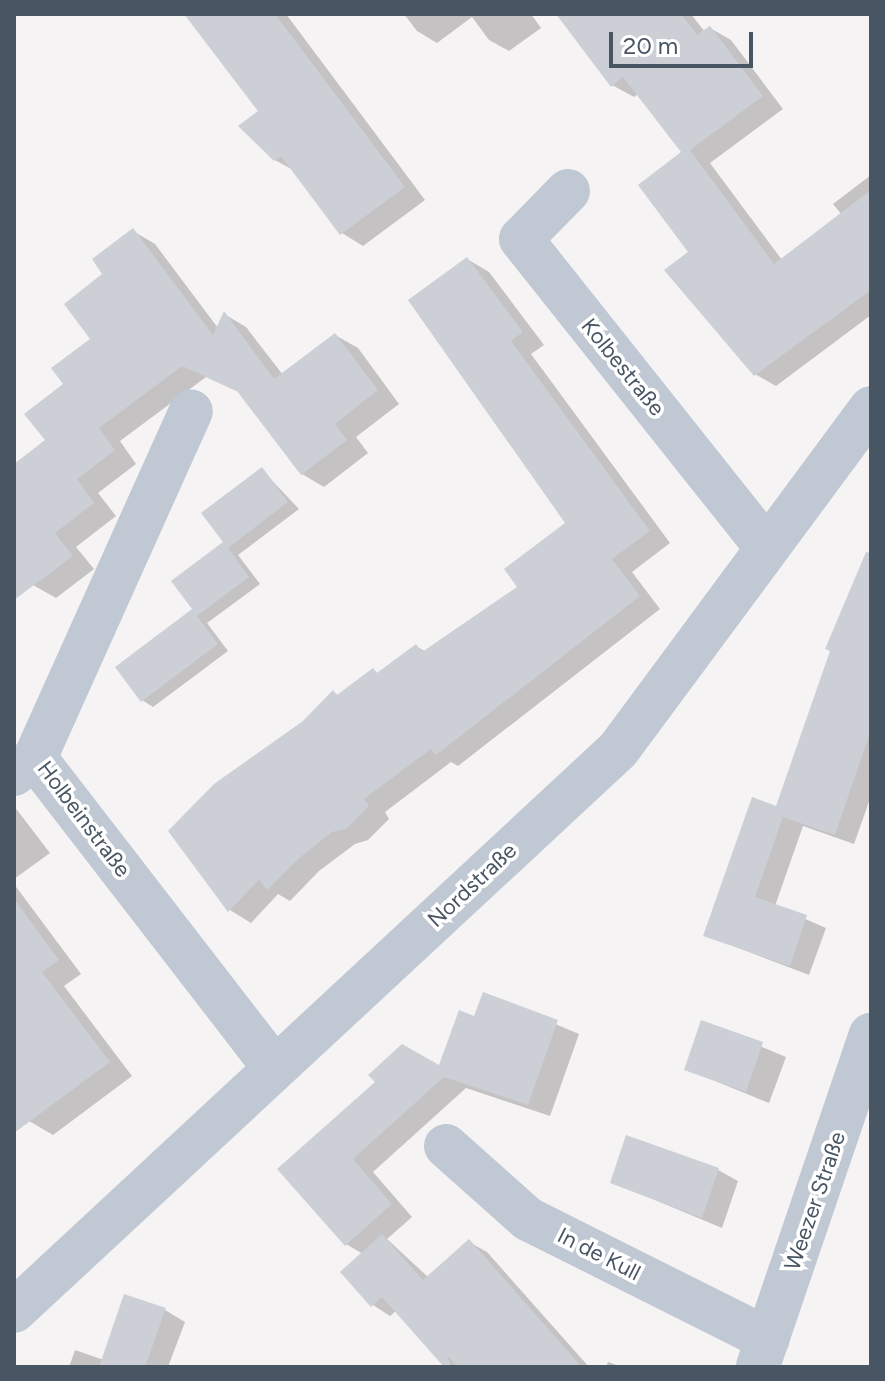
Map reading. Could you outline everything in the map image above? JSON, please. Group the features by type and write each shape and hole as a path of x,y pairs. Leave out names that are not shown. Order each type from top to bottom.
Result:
{"street":[{"name":"Kolbestraße","path":"568,191 521,239 767,548"},
{"name":"Nordstraße","path":"14,1311 618,750 871,408"},
{"name":"Holbeinstraße","path":"191,411 25,766 275,1068"},
{"name":"Weezer Straße","path":"763,1353 871,1035"},
{"name":"In de Kull","path":"446,1146 528,1219 763,1353"}],"building":[{"path":"184,14 275,14 405,187 340,235 281,156 274,161 238,126 258,111"},
{"path":"556,14 681,14 697,35 710,26 763,96 690,150 774,264 871,190 871,290 754,376 664,270 688,252 638,185 681,152 623,77 611,87"},
{"path":"133,228 213,335 224,311 274,379 335,333 378,390 335,424 347,440 301,475 237,391 182,366 99,428 115,450 77,479 94,503 55,533 73,556 14,600 14,464 45,440 24,414 63,384 51,368 90,339 64,304 102,274 92,259"},
{"path":"467,257 523,332 511,341 650,531 612,559 640,596 436,755 431,749 364,799 369,806 346,829 332,832 298,859 267,890 259,880 228,912 168,831 214,784 303,721 333,690 337,695 373,668 377,673 416,644 422,652 517,587 504,569 565,523 408,300"},
{"path":"262,467 288,502 228,548 249,577 197,616 218,644 141,702 115,667 192,609 171,581 223,542 201,513"},
{"path":"866,552 871,553 871,730 835,835 783,817 755,897 807,915 790,966 703,936 752,797 776,806 830,651 825,649"},
{"path":"14,899 59,960 42,972 110,1062 14,1133"},
{"path":"483,992 558,1020 528,1105 444,1077 353,1159 392,1204 345,1246 277,1169 375,1082 368,1075 402,1044 439,1065 459,1010 474,1016"},
{"path":"701,1020 763,1042 746,1092 684,1070"},
{"path":"626,1135 719,1168 702,1218 610,1183"},
{"path":"382,1234 423,1280 469,1239 582,1367 458,1367 447,1355 451,1367 444,1367 382,1297 371,1307 340,1272"},
{"path":"124,1294 166,1308 145,1367 99,1367"}]}
